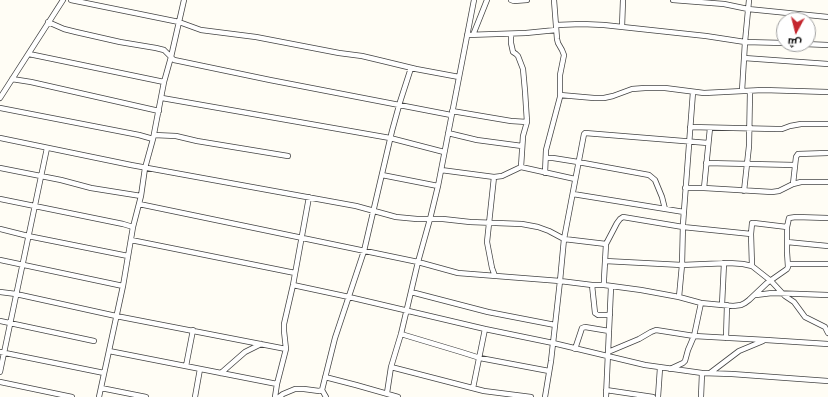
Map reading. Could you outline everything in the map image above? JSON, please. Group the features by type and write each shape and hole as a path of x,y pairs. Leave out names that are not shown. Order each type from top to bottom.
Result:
{"street":[{"path":"0,98 63,0"},
{"path":"71,0 179,22 201,30 256,37 459,77"},
{"path":"99,397 123,286 145,168 184,0"},
{"path":"387,393 391,367 401,334 423,239 430,219 438,186 474,0"},
{"path":"473,35 487,0"},
{"path":"511,0 527,0"},
{"path":"545,173 546,150 560,95 560,75 564,55 558,43 554,0"},
{"path":"622,27 623,0"},
{"path":"673,0 706,1 748,9 828,17"},
{"path":"742,91 749,0"},
{"path":"48,22 70,31 164,50 174,60 211,68 399,105 526,122"},
{"path":"467,35 511,34 590,24 706,36 745,42 776,43"},
{"path":"511,34 513,52 518,56 523,69 525,91 526,122 522,146 521,167"},
{"path":"816,44 828,45"},
{"path":"29,54 164,82"},
{"path":"744,58 828,64"},
{"path":"326,397 322,390 335,338 364,251 390,138 411,68"},
{"path":"12,80 31,82 159,111"},
{"path":"560,95 604,98 632,89 665,88 711,94 764,90 828,92"},
{"path":"744,191 749,146 750,91"},
{"path":"679,297 682,265 685,188 693,92"},
{"path":"162,98 390,138 444,152"},
{"path":"0,108 117,131 153,137 176,136 197,141 288,156"},
{"path":"690,127 782,129 801,124 828,124"},
{"path":"704,188 710,128"},
{"path":"448,133 477,140 522,146"},
{"path":"544,397 553,343 564,239 583,136 585,134 708,143"},
{"path":"0,138 145,168 356,206 396,217 417,220 443,219 470,222 522,224 538,227 564,239 606,244"},
{"path":"0,372 2,352 10,323 47,148"},
{"path":"793,184 796,156 800,154 828,153"},
{"path":"546,158 578,162 650,175 655,180 665,209"},
{"path":"706,163 795,165"},
{"path":"441,170 494,177 502,176 521,167 575,179"},
{"path":"0,168 67,181 91,188 141,196"},
{"path":"382,175 438,186"},
{"path":"494,177 487,242 495,276"},
{"path":"685,188 776,192 793,184 805,182 828,182"},
{"path":"573,194 684,212"},
{"path":"275,397 286,349 284,324 293,285 309,198"},
{"path":"0,199 133,227"},
{"path":"139,204 418,262 458,273 611,286 679,297 701,303 722,305 740,305 749,300 771,281 787,270 787,227 788,219 790,217 828,218"},
{"path":"604,286 606,244 616,223 623,217 683,227 751,234"},
{"path":"752,266 752,225 754,223 787,227"},
{"path":"0,230 128,256"},
{"path":"131,240 295,273"},
{"path":"787,242 828,246"},
{"path":"0,260 123,286"},
{"path":"605,262 682,265 724,263 752,266 771,281 797,306 805,317 825,327 828,333"},
{"path":"722,305 724,263"},
{"path":"788,264 828,264"},
{"path":"293,285 485,329 608,355 660,368 702,373 828,381"},
{"path":"592,285 595,313 598,315 610,315"},
{"path":"606,397 611,286"},
{"path":"0,292 286,349"},
{"path":"411,292 488,312 555,325"},
{"path":"754,296 783,293 828,295"},
{"path":"670,369 684,362 694,336 701,303"},
{"path":"726,338 727,305"},
{"path":"0,321 94,341"},
{"path":"575,349 582,328 585,327 608,331"},
{"path":"473,388 485,329"},
{"path":"186,366 193,330"},
{"path":"608,355 656,330 694,336 828,344"},
{"path":"401,334 480,358 549,371"},
{"path":"710,373 739,351 766,340"},
{"path":"221,373 245,352 260,344"},
{"path":"109,351 277,384"},
{"path":"2,352 104,372"},
{"path":"391,367 494,393 531,397"},
{"path":"658,397 660,368"},
{"path":"195,397 200,369"},
{"path":"701,397 702,373"},
{"path":"325,377 398,397"},
{"path":"0,382 72,397"},
{"path":"101,388 146,397"},
{"path":"279,397 295,389 322,390"},
{"path":"606,390 653,397"}]}
